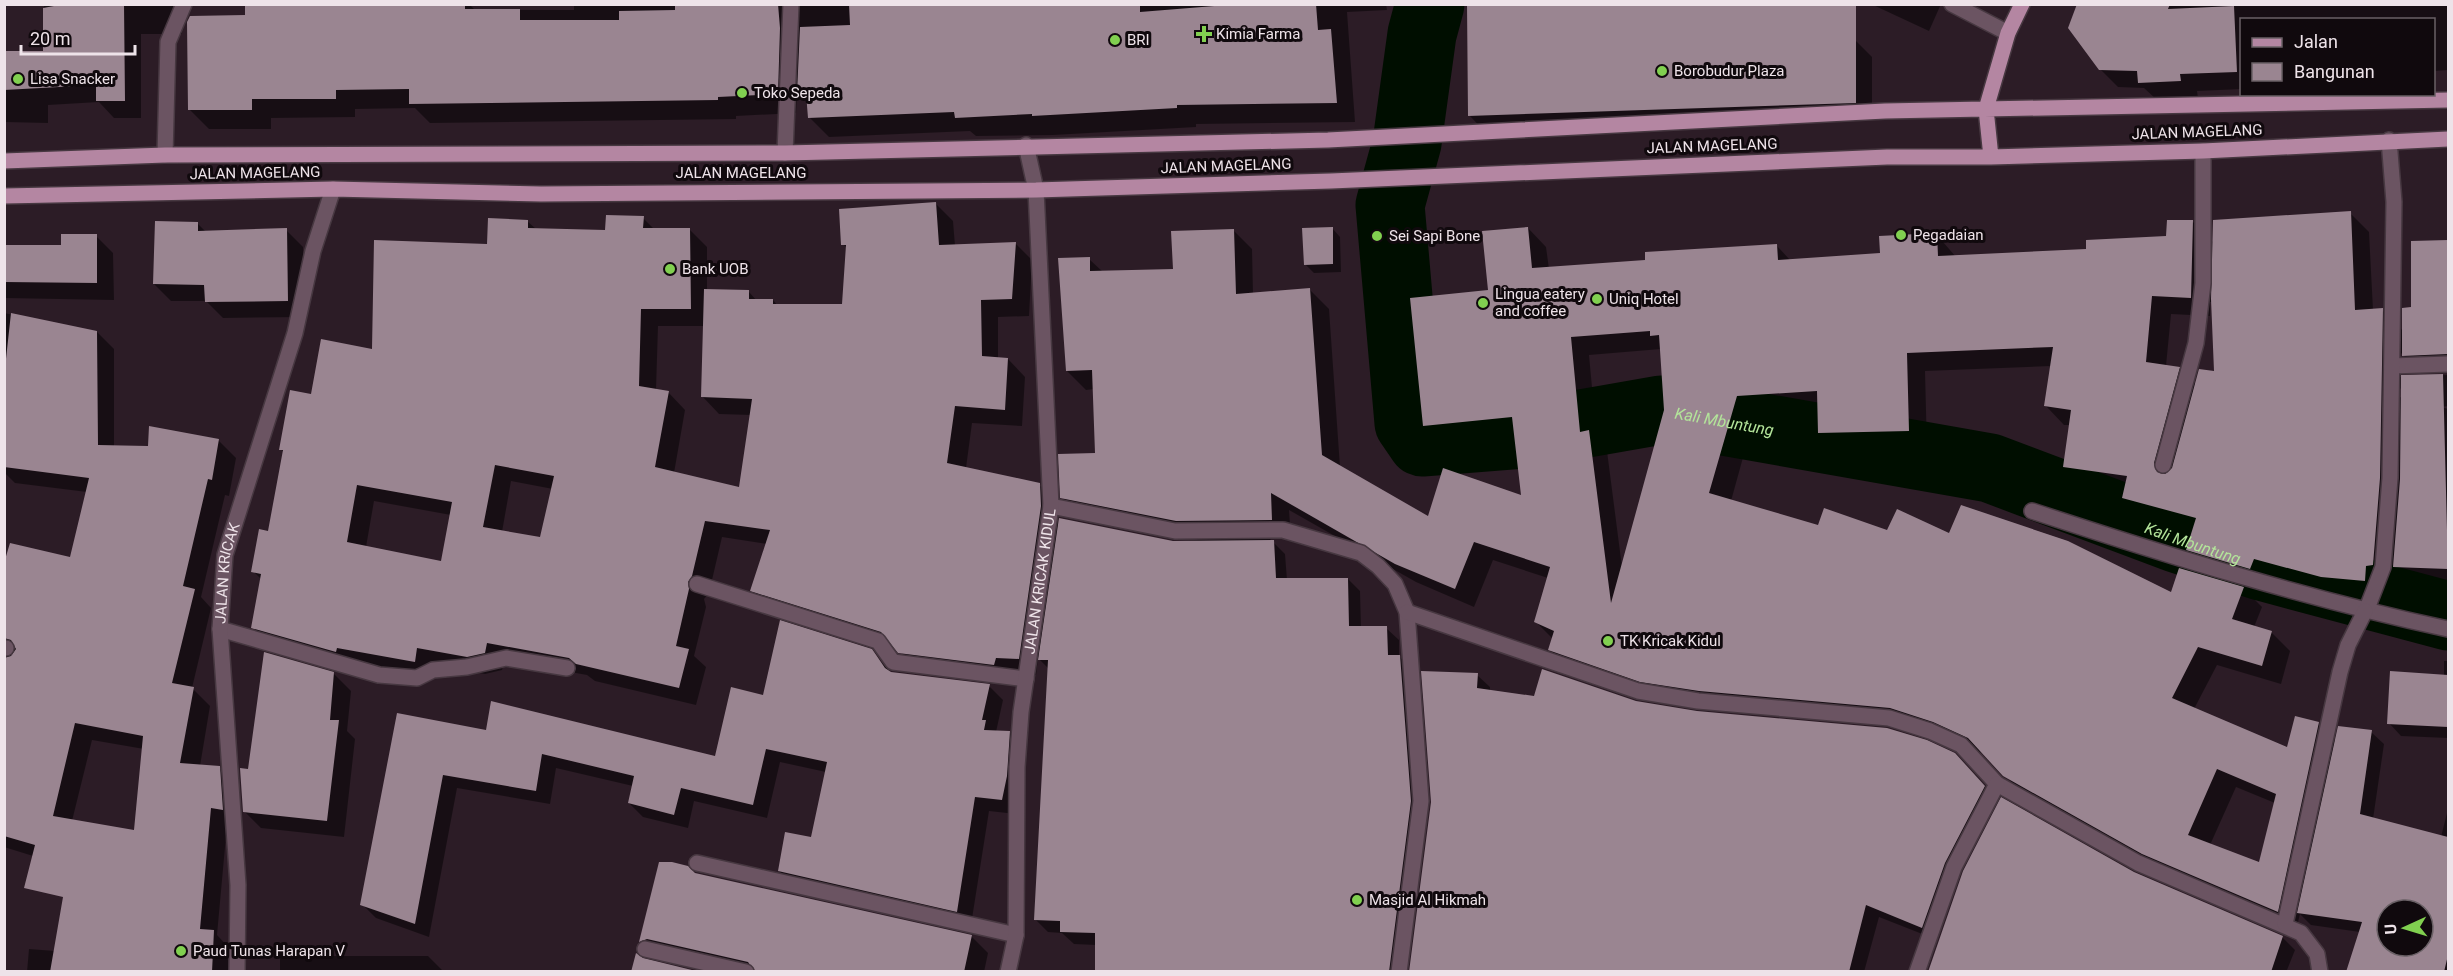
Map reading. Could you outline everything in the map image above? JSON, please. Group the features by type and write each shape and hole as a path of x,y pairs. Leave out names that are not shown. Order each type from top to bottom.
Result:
{"main road":[{"path":"1991,157 1986,109 2008,33 2022,4"},
{"name":"JALAN MAGELANG","path":"4,160 165,155 785,153 1026,145 1328,140 1865,112 2448,100"},
{"name":"JALAN MAGELANG","path":"4,196 333,189 541,194 1036,190 1331,181 1887,157 1991,157 2203,151 2389,140 2448,139"}],"street":[{"path":"165,155 168,42 184,4"},
{"path":"785,153 791,4"},
{"path":"1952,4 2008,33"},
{"path":"2285,924 2340,672 2348,645 2383,567 2390,478 2392,366 2394,202 2389,140"},
{"name":"JALAN KRICAK KIDUL","path":"1008,972 1016,935 1017,767 1026,679 1051,506 1036,190 1026,145"},
{"path":"2163,465 2196,343 2203,283 2203,151"},
{"name":"JALAN KRICAK","path":"237,972 238,885 220,629 225,555 295,333 313,251 333,189"},
{"path":"2392,366 2448,364"},
{"path":"1051,506 1175,531 1283,530 1360,553 1378,566 1395,584 1407,612 1421,801 1399,972"},
{"path":"2032,512 2130,544 2366,609 2448,629"},
{"path":"697,584 878,641 893,662 1026,679"},
{"path":"1407,612 1638,691 1698,702 1899,721 1930,730 1961,745 1996,784 2138,863 2285,924 2301,933 2318,954 2319,972"},
{"path":"220,629 380,675 417,678 433,670 467,667 506,658 567,668"},
{"path":"1917,972 1954,867 1996,784"},
{"path":"697,863 1016,935"},
{"path":"645,949 746,972"}],"building":[{"path":"65,4 124,4 125,101 96,101 96,85 4,90 4,51 43,51 43,8"},
{"path":"245,4 465,4 465,9 520,9 520,20 619,20 619,11 675,10 675,4 778,4 780,28 778,94 718,97 718,100 409,104 409,89 336,90 336,99 252,99 252,110 188,110 187,22 190,16 245,15"},
{"path":"849,4 1140,4 1140,12 1239,4 1316,4 1318,30 1331,29 1337,103 1177,105 1177,108 1032,116 1032,114 955,118 954,112 808,118 806,93 797,93 800,27 850,25"},
{"name":"Borobudur Plaza","path":"1467,4 1856,4 1856,103 1468,116"},
{"path":"2077,4 2170,4 2168,9 2234,6 2237,72 2180,74 2181,81 2138,83 2137,71 2099,70 2068,28"},
{"path":"936,202 939,245 1016,242 1012,299 981,300 982,356 1008,358 1005,410 955,406 947,463 1040,483 1041,506 1019,659 996,658 994,665 898,653 881,632 750,591 770,530 705,521 692,576 688,582 689,589 676,646 689,649 679,688 576,664 569,658 487,643 485,653 467,657 417,648 415,662 337,648 336,652 251,628 261,574 251,572 259,529 268,531 283,450 279,450 290,390 311,394 321,339 372,349 374,240 487,244 488,218 528,220 528,228 605,230 606,215 644,216 643,228 690,228 691,309 641,309 639,386 669,391 655,467 739,487 752,399 701,397 704,289 749,290 749,299 773,299 773,304 842,304 846,245 841,245 839,209","holes":["495,465 554,476 540,537 483,527","357,485 452,502 441,561 347,542"]},
{"path":"2351,211 2355,310 2383,308 2380,478 2373,565 2366,566 2365,581 2321,577 2254,559 2250,569 2186,550 2196,518 2122,498 2127,476 2063,467 2071,410 2044,406 2053,347 1907,353 1909,431 1818,433 1817,391 1737,396 1709,493 1818,525 1824,508 1887,530 1897,509 1949,533 1961,505 2068,541 2171,592 2179,568 2244,587 2232,619 2272,631 2262,666 2198,647 2172,698 2287,747 2295,716 2319,722 2278,912 2142,854 2003,776 1968,738 1933,722 1890,708 1699,691 1640,682 1548,650 1554,631 1534,622 1550,567 1474,542 1455,589 1395,564 1271,493 1272,520 1176,521 1060,498 1058,454 1095,453 1092,370 1066,371 1058,258 1090,257 1090,271 1173,269 1171,231 1234,229 1236,294 1310,288 1322,455 1428,516 1443,468 1521,495 1512,417 1423,426 1410,298 1488,290 1482,231 1528,227 1532,268 1645,260 1645,252 1777,244 1778,260 1880,253 1879,236 1937,233 1938,256 2086,249 2086,240 2166,236 2167,220 2193,220 2191,298 2152,296 2146,362 2180,367 2154,463 2157,472 2165,474 2172,468 2199,369 2214,371 2211,299 2213,220","holes":["1650,331 1650,336 1659,335 1664,410 1611,603 1589,430 1580,432 1571,337","2217,769 2276,794 2259,862 2188,835"]},
{"path":"155,221 198,222 198,231 287,228 288,301 205,302 204,285 153,284"},
{"path":"1333,227 1333,264 1304,265 1302,228"},
{"path":"61,234 97,234 97,283 4,282 4,245 61,245"},
{"path":"2448,240 2448,354 2402,356 2402,308 2411,307 2411,241"},
{"path":"11,313 97,331 98,445 148,446 149,426 219,439 212,480 208,479 183,586 195,589 172,683 194,687 180,763 220,766 223,810 211,808 200,929 214,930 212,972 50,972 63,897 24,888 35,845 4,836 4,658 11,656 16,649 11,640 4,638 4,563 10,543 70,557 89,478 4,467 4,377","holes":["75,723 143,736 134,830 53,816"]},
{"path":"2443,374 2448,569 2393,567 2400,479 2401,375"},
{"path":"1059,518 1173,541 1274,540 1276,578 1348,578 1349,626 1387,626 1388,655 1400,655 1411,801 1389,972 1095,972 1095,933 1060,932 1060,921 1034,920 1048,660 1038,660"},
{"path":"780,620 872,649 885,668 891,672 990,684 982,720 986,720 984,730 1010,731 1007,776 1002,800 975,797 957,912 778,871 785,832 811,837 827,762 766,749 753,805 681,788 674,815 628,803 634,776 542,754 536,791 443,775 415,924 360,905 397,713 486,730 491,701 715,756 731,687 763,695"},
{"path":"264,652 334,672 330,720 339,720 327,821 243,812 240,768 248,769"},
{"path":"1542,669 1636,701 1697,711 1887,728 1927,740 1955,753 1985,786 1945,863 1922,928 1866,905 1849,972 1409,972 1431,802 1421,671 1478,673 1477,688 1534,696"},
{"path":"2390,671 2448,675 2448,727 2387,724"},
{"path":"2338,726 2372,730 2360,814 2448,837 2448,955 2444,972 2346,972 2362,922 2297,913"},
{"path":"2001,797 2134,872 2283,936 2271,972 1928,972 1963,871"},
{"path":"659,862 672,862 688,866 695,873 972,935 964,972 755,972 748,962 647,939 639,942"},
{"path":"636,953 643,958 700,972 631,972"}],"waterway":[{"name":"Kali Mbuntung","path":"1430,4 1422,34 1407,143 1390,205 1409,423 1422,442 1524,434 1661,410 1990,468 2176,538 2261,566 2448,616"}],"place":[{"name":"Kimia Farma","path":"1204,34"},
{"name":"BRI","path":"1115,40"},
{"name":"Borobudur Plaza","path":"1662,71"},
{"name":"Lisa Snacker","path":"18,79"},
{"name":"Toko Sepeda","path":"742,93"},
{"name":"Pegadaian","path":"1901,235"},
{"name":"Sei Sapi Bone","path":"1377,236"},
{"name":"Bank UOB","path":"670,269"},
{"name":"Uniq Hotel","path":"1597,299"},
{"name":"Lingua eatery and coffee","path":"1483,303"},
{"name":"TK Kricak Kidul","path":"1608,641"},
{"name":"Masjid Al Hikmah","path":"1357,900"},
{"name":"Paud Tunas Harapan V","path":"181,951"}]}
